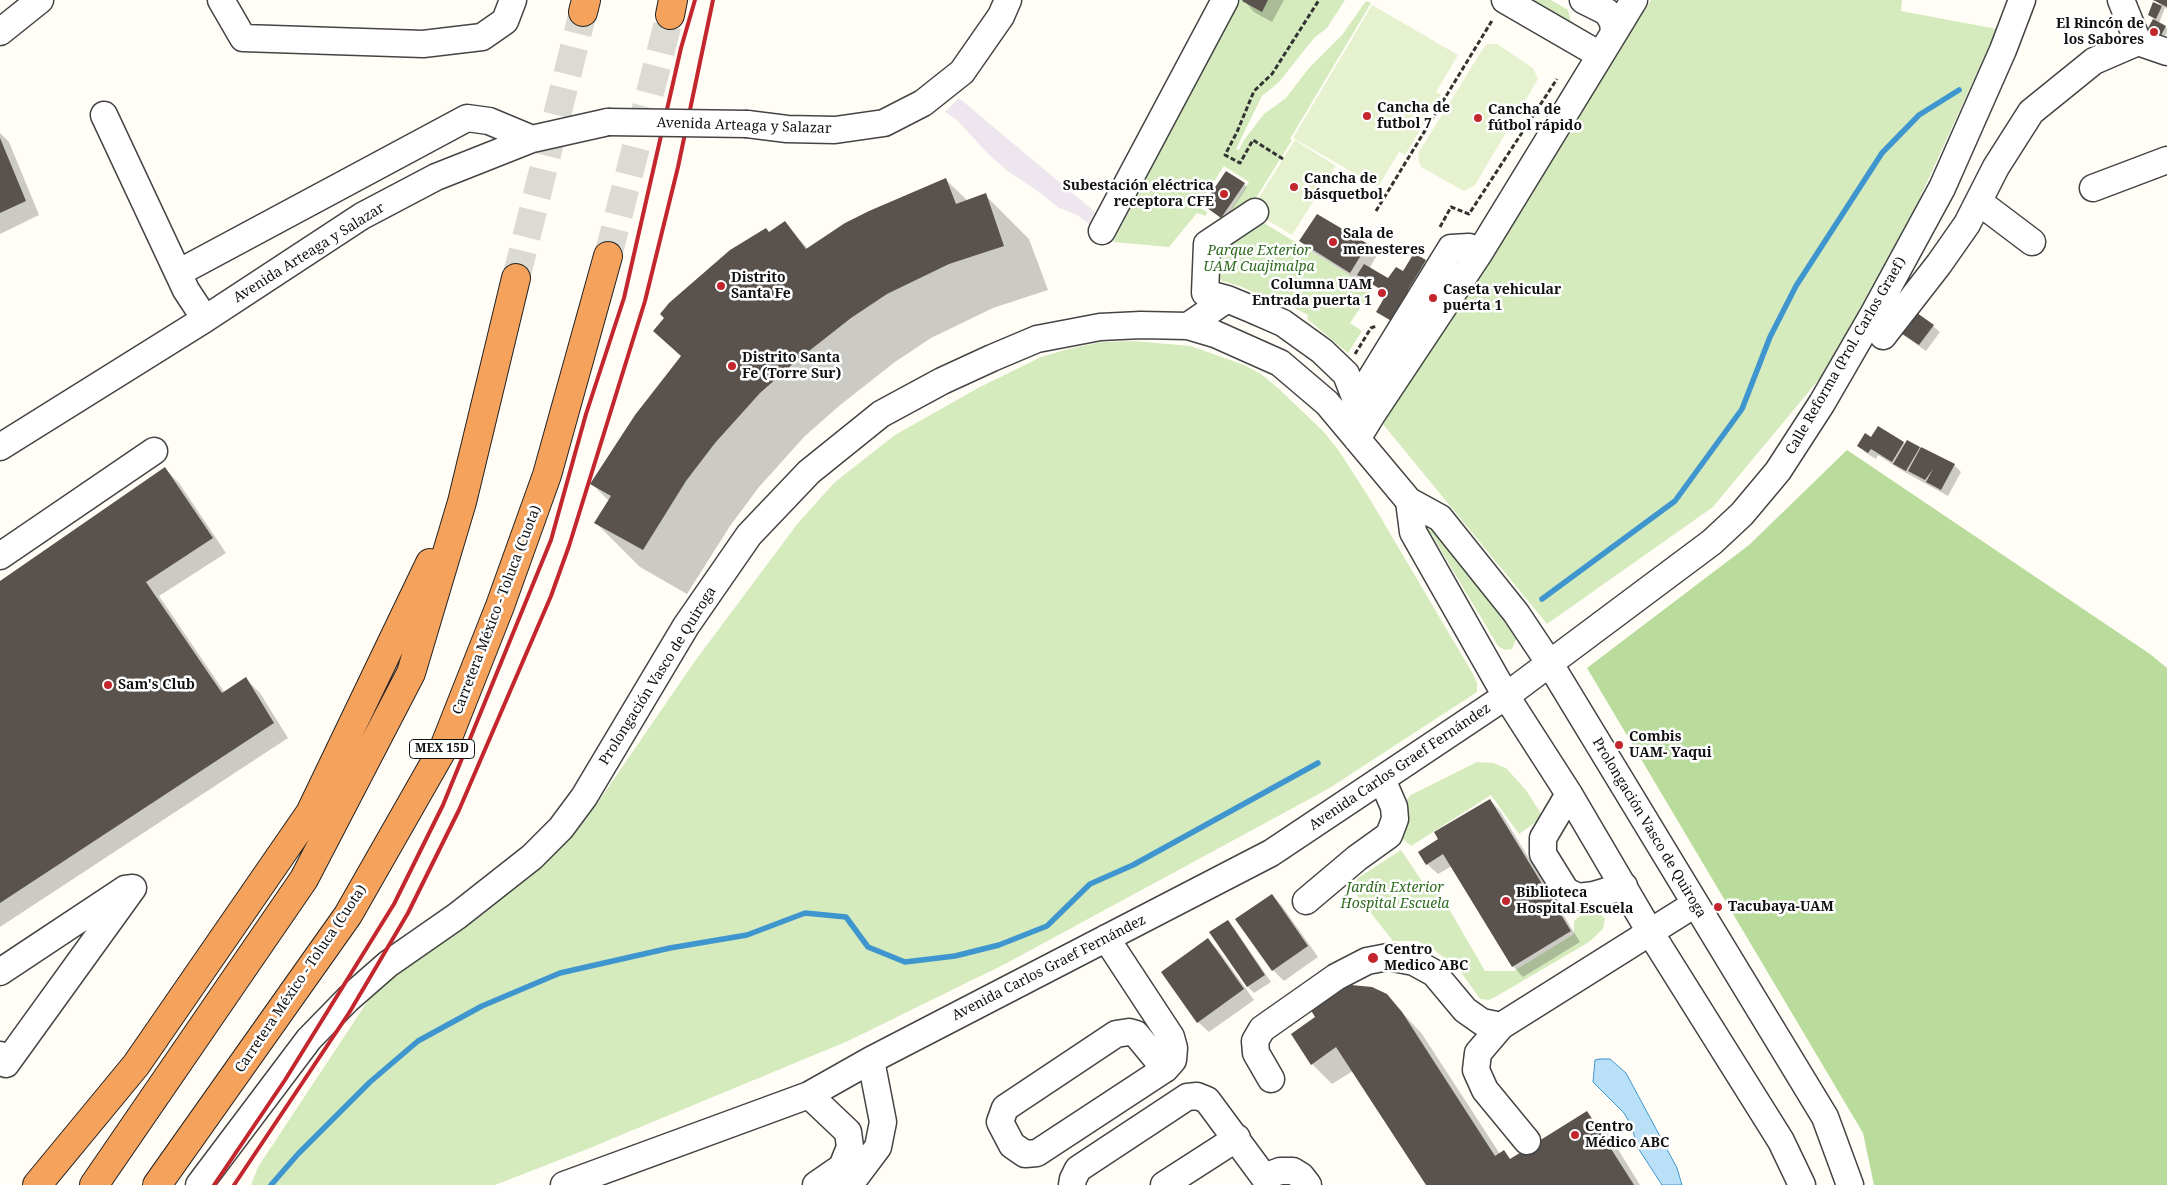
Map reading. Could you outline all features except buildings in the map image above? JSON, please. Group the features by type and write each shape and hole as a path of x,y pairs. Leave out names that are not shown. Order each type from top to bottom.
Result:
{"highway":[{"name":"Carretera México - Toluca (Cuota)","path":"157,1185 348,915 445,744 500,606 547,475 608,256"},
{"path":"94,1185 304,879 410,673 462,502 516,278"},
{"path":"37,1185 136,1065 310,813 409,606 462,502"}],"street":[{"path":"221,0 243,38 423,44 482,37 505,22 513,0"},
{"name":"Avenida Arteaga y Salazar","path":"0,447 205,318 362,216 436,177 532,139 608,122 748,124 786,129 835,130 884,123 923,103 962,72 1000,16 1008,0"},
{"path":"1102,231 1225,0"},
{"path":"1583,0 1615,17"},
{"path":"1352,420 1373,413 1615,17 1634,0"},
{"name":"Calle Reforma (Prol. Carlos Graef)","path":"1506,696 1712,542 1742,514 1778,471 1822,404 1942,188 2003,50 2022,0"},
{"path":"2121,0 2138,42"},
{"path":"0,32 32,2"},
{"path":"1498,6 1595,52"},
{"path":"1883,336 1939,264 1967,224 1996,167 2031,112 2094,61 2138,42 2167,52"},
{"path":"104,116 186,290 205,318"},
{"path":"178,273 467,118 489,120 532,139"},
{"path":"2093,188 2167,160"},
{"path":"1979,202 2032,242"},
{"path":"1255,212 1207,244 1206,292 1283,323 1322,351 1346,374 1352,420"},
{"path":"1352,420 1451,248 1474,249"},
{"path":"1188,326 1227,299"},
{"name":"Prolongación Vasco de Quiroga","path":"199,1185 309,1039 348,999 388,964 457,916 532,857 561,828 584,797 686,626 749,535 808,472 881,414 942,381 1037,339 1100,327 1141,324 1188,326 1224,338 1280,363 1327,403 1352,420 1410,501 1440,518 1516,613 1550,664 1825,1117 1850,1185"},
{"path":"0,556 154,451"},
{"path":"1410,501 1413,532 1506,696 1569,794 1650,932 1781,1140 1802,1185"},
{"name":"Avenida Carlos Graef Fernández","path":"564,1185 809,1095 871,1060 1271,853 1506,696"},
{"path":"1306,901 1357,858 1389,835 1395,819 1394,807 1382,779"},
{"path":"1569,794 1543,838 1543,854 1566,891 1578,896 1594,895 1624,886"},
{"path":"0,972 125,889 133,888 2,1063"},
{"path":"1526,1141 1485,1090 1476,1070 1478,1053 1501,1026 1695,904"},
{"path":"1106,938 1171,1037 1174,1048 1173,1060 1166,1069 1037,1153 1026,1154 1012,1145 1000,1122 1005,1108 1116,1034 1129,1032 1136,1034 1166,1069"},
{"path":"1270,1079 1256,1053 1255,1041 1262,1029 1336,977 1367,961 1388,957 1414,962 1434,973 1465,1010 1482,1022 1501,1026"},
{"path":"847,1185 854,1179 878,1148 884,1122 871,1060"},
{"path":"809,1095 848,1132 850,1148 842,1167 816,1185"},
{"path":"1072,1185 1078,1169 1187,1097 1197,1096 1207,1100 1237,1138 1261,1182 1280,1171 1293,1171 1301,1176 1308,1185"},
{"path":"1164,1185 1237,1138"}],"path":[{"path":"1283,159 1253,140 1240,163 1225,155 1238,132 1254,91 1272,74 1319,0"},
{"path":"1376,211 1493,19 1498,6"},
{"path":"1439,229 1451,207 1469,214 1559,76"},
{"path":"1353,356 1371,328 1378,325"}],"shaded area":[{"path":"959,98 1095,212 1089,224 1077,215 1059,208 1009,172 988,154 957,120 945,112"}],"green space":[{"path":"1240,0 1345,0 1327,28 1314,38 1279,82 1262,96 1236,149 1239,150 1244,140 1264,114 1286,98 1309,68 1342,35 1366,1 1371,3 1290,139 1292,140 1248,211 1217,232 1219,220 1224,221 1249,182 1224,166 1198,206 1207,212 1206,216 1197,213 1169,247 1113,242"},
{"path":"1515,0 1551,0 1568,10 1574,33"},
{"path":"1651,0 1902,0 1901,11 1997,29 1917,204 1825,372 1713,507 1547,624 1382,423 1439,338"},
{"name":"Cancha de futbol 7","path":"1372,5 1458,55 1436,92 1441,95 1405,155 1399,152 1378,187 1293,138"},
{"name":"Cancha de fútbol rápido","path":"1487,44 1497,44 1533,68 1538,79 1475,185 1464,191 1421,167 1418,158 1419,152"},
{"name":"Cancha de básquetbol","path":"1295,140 1336,166 1292,235 1251,210"},
{"name":"Parque Exterior UAM Cuajimalpa","path":"1254,217 1373,289 1350,323 1362,331 1348,353 1307,319 1308,315 1270,295 1268,299 1242,287 1213,278 1214,246"},
{"path":"1133,341 1191,346 1244,365 1261,374 1278,388 1324,432 1339,451 1368,496 1473,674 1477,683 1477,692 1328,789 1005,964 848,1041 585,1150 495,1185 251,1185 258,1167 377,987 572,833 596,805 695,661 798,523 835,482 895,435 978,388 1041,357 1102,342"},
{"path":"1847,450 2150,654 2167,668 2167,1185 1874,1185 1863,1133 1587,668 1749,545"},
{"path":"1426,518 1498,610 1516,639 1512,649 1505,650 1498,646 1424,522"},
{"name":"Jardín Exterior Hospital Escuela","path":"1477,762 1493,763 1506,768 1526,790 1543,817 1519,834 1491,795 1411,846 1402,838 1404,802 1411,795"},
{"name":"Jardín Exterior Hospital Escuela","path":"1401,850 1428,890 1437,888 1485,971 1514,971 1574,934 1574,921 1580,916 1600,913 1605,919 1603,929 1589,942 1497,996 1489,1000 1480,999 1461,972 1432,948 1417,941 1393,941 1356,894 1354,886 1358,878"}],"water":[{"path":"1610,1059 1626,1073 1677,1168 1682,1185 1662,1185 1638,1148 1631,1125 1624,1113 1593,1082 1595,1060"}],"waterway":[{"path":"1542,599 1675,501 1742,409 1770,337 1796,286 1882,153 1919,115 1959,90"},
{"path":"271,1185 298,1154 370,1082 418,1041 482,1006 560,973 670,948 747,935 805,913 846,917 868,947 905,962 955,956 999,945 1047,926 1090,884 1133,865 1318,763"}],"tunnel":[{"path":"516,278 583,12"},
{"path":"608,256 670,15"}],"railway":[{"path":"214,1185 285,1080 394,904 443,805 551,540 586,414 624,298 681,48 695,0"},
{"path":"234,1185 349,1013 408,913 459,810 551,596 569,546 645,301 678,167 713,0"}],"place":[{"name":"El Rincón de los Sabores","path":"2154,32"},
{"name":"Cancha de futbol 7","path":"1367,116"},
{"name":"Cancha de fútbol rápido","path":"1478,118"},
{"name":"Cancha de básquetbol","path":"1294,187"},
{"name":"Subestación eléctrica receptora CFE","path":"1224,194"},
{"name":"Sala de menesteres","path":"1333,242"},
{"name":"Distrito Santa Fe","path":"721,286"},
{"name":"Columna UAM Entrada puerta 1","path":"1382,293"},
{"name":"Caseta vehicular puerta 1","path":"1433,298"},
{"name":"Distrito Santa Fe (Torre Sur)","path":"732,366"},
{"name":"Sam's Club","path":"108,685"},
{"name":"Combis UAM- Yaqui","path":"1619,745"},
{"name":"Biblioteca Hospital Escuela","path":"1506,901"},
{"name":"Tacubaya-UAM","path":"1718,907"},
{"name":"Centro Medico ABC","path":"1373,958"},
{"name":"Centro Médico ABC","path":"1575,1135"}]}
